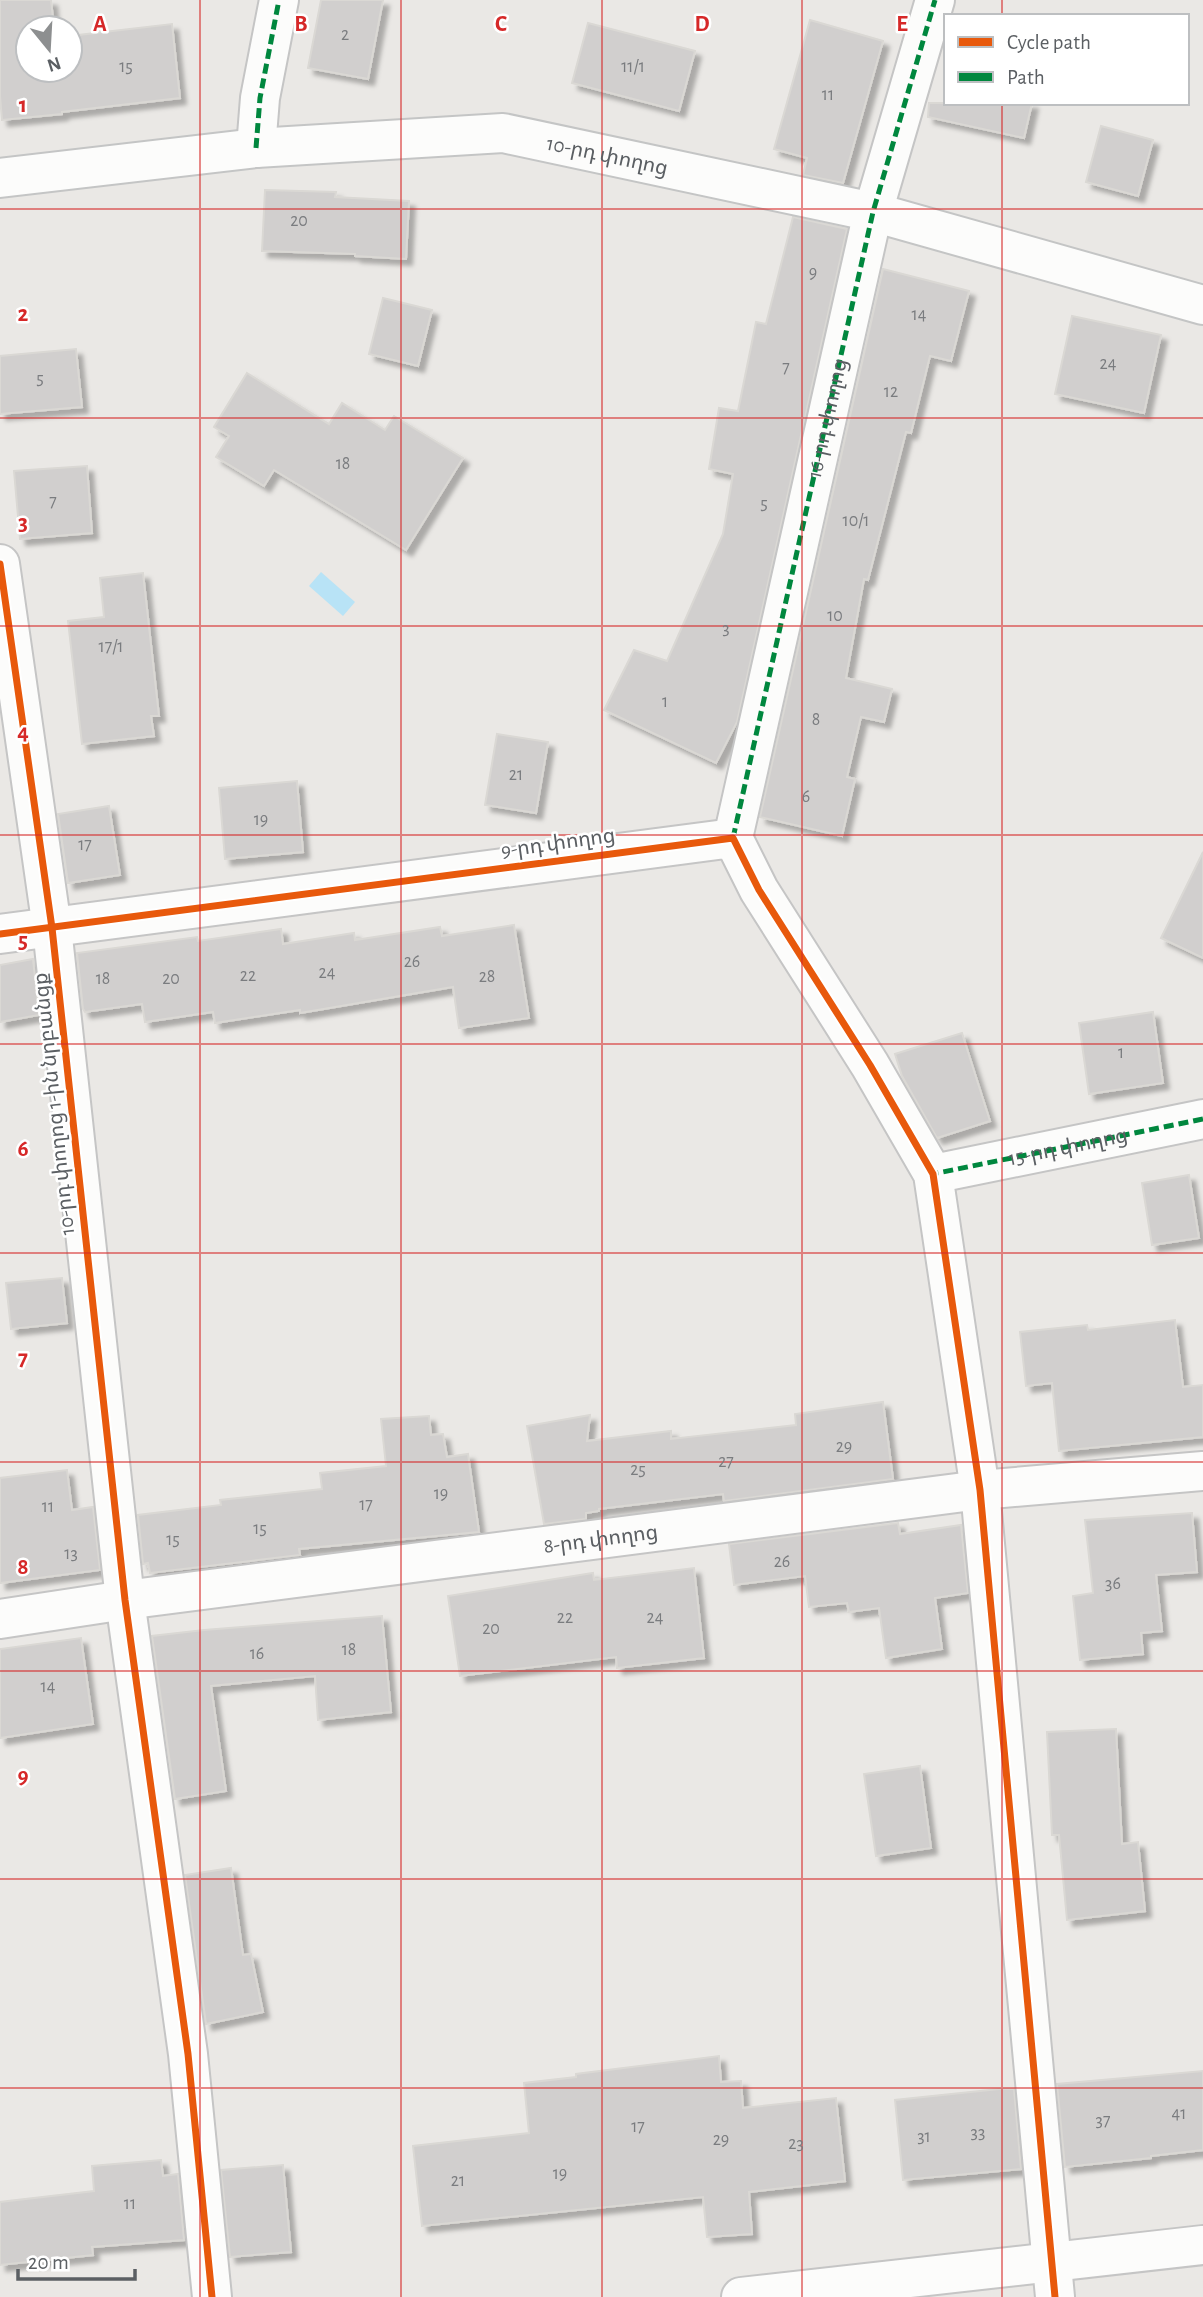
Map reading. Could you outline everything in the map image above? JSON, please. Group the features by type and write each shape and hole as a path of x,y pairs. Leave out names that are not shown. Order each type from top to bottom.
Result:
{"street":[{"path":"256,148 260,98 279,0"},
{"name":"16-րդ փողոց","path":"733,838 873,212 934,0"},
{"name":"10-րդ փողոց","path":"0,178 256,148 503,133 873,212 1203,304"},
{"name":"10-րդ փողոց 1-ին նրբանցք","path":"0,564 52,928 125,1600 188,2053 212,2297"},
{"path":"733,838 759,890 870,1065 933,1174 980,1490 1053,2280"},
{"name":"9-րդ փողոց","path":"0,934 733,838"},
{"name":"15-րդ փողոց","path":"933,1174 1203,1119"},
{"name":"8-րդ փողոց","path":"0,1619 125,1600 980,1490 1203,1471"},
{"path":"741,2297 1053,2280 1203,2245"}],"water":[{"path":"321,572 355,602 343,616 309,586"}],"building":[{"path":"0,0 51,0 52,14 14,14 14,84 84,84 84,34 172,24 180,98 2,120"},
{"path":"321,0 383,0 368,79 308,68"},
{"path":"810,20 883,41 843,183 803,175 807,158 774,149"},
{"path":"588,23 695,51 679,111 572,83"},
{"path":"929,103 1032,105 1024,138 928,117"},
{"path":"1101,126 1153,140 1138,196 1086,182"},
{"path":"265,190 336,192 335,197 409,201 406,259 355,254 262,251"},
{"path":"793,217 847,229 737,722 716,763 604,710 634,650 667,661 723,534 733,474 709,469 719,408 738,411 756,322 766,324"},
{"path":"883,269 969,291 951,361 930,356 911,433 906,432 868,580 864,579 846,678 892,689 884,722 861,717 847,777 855,779 842,836 760,817"},
{"path":"383,298 432,310 418,366 369,354"},
{"path":"1072,316 1161,335 1144,413 1055,394"},
{"path":"76,349 82,407 0,414 0,356"},
{"path":"247,373 329,424 342,403 385,430 394,416 463,458 406,550 274,470 264,486 216,457 229,436 214,427"},
{"path":"87,466 92,533 20,539 14,471"},
{"path":"143,573 159,716 151,716 154,736 82,744 68,621 104,617 100,578"},
{"path":"497,734 548,742 536,813 485,805"},
{"path":"297,781 303,852 225,859 219,788"},
{"path":"109,806 120,875 68,883 58,814"},
{"path":"1203,852 1203,958 1161,938"},
{"path":"514,925 529,1018 459,1028 453,987 300,1013 300,1010 215,1023 213,1012 145,1022 142,1004 85,1012 83,1009 77,953 197,937 198,941 281,929 283,944 354,933 355,940 440,927 442,936"},
{"path":"33,959 39,1015 0,1022 0,965"},
{"path":"1153,1012 1163,1083 1089,1094 1079,1023"},
{"path":"962,1033 990,1121 937,1138 902,1076 895,1054"},
{"path":"1189,1175 1199,1238 1152,1245 1142,1183"},
{"path":"62,1278 67,1323 11,1329 6,1283"},
{"path":"1175,1320 1183,1387 1203,1385 1203,1437 1059,1451 1052,1383 1026,1386 1020,1332 1087,1325 1088,1330"},
{"path":"883,1402 893,1479 724,1501 723,1494 599,1509 586,1513 586,1519 544,1524 527,1426 590,1415 587,1441 671,1431 671,1439 796,1425 795,1414"},
{"path":"429,1416 431,1435 443,1434 447,1457 468,1454 479,1532 299,1549 300,1555 150,1573 148,1563 143,1564 138,1515 221,1505 220,1500 322,1489 320,1473 386,1466 381,1419"},
{"path":"67,1470 72,1510 93,1507 100,1570 0,1583 0,1478"},
{"path":"1192,1513 1197,1572 1156,1575 1162,1631 1141,1633 1143,1654 1080,1660 1073,1596 1093,1593 1085,1520"},
{"path":"898,1523 900,1534 961,1525 968,1593 935,1598 942,1649 886,1658 879,1608 849,1612 847,1603 809,1607 805,1576 734,1585 729,1544"},
{"path":"694,1568 704,1658 617,1668 616,1657 460,1676 448,1596 593,1573 594,1580"},
{"path":"382,1616 391,1712 318,1720 315,1676 211,1686 226,1791 175,1799 152,1636"},
{"path":"81,1638 93,1724 0,1738 0,1649"},
{"path":"1116,1729 1122,1844 1138,1842 1145,1911 1067,1920 1059,1835 1052,1835 1047,1732"},
{"path":"920,1766 931,1848 876,1856 864,1774"},
{"path":"231,1868 243,1955 251,1954 263,2012 206,2024 185,1875"},
{"path":"719,2056 721,2082 741,2081 743,2108 836,2098 845,2181 749,2192 752,2234 707,2237 703,2197 422,2226 413,2146 529,2133 524,2083"},
{"path":"1203,2071 1203,2150 1065,2167 1057,2084"},
{"path":"1014,2089 1021,2169 903,2180 895,2100"},
{"path":"161,2160 163,2176 178,2174 184,2240 92,2247 93,2255 0,2265 0,2202 94,2191 92,2166"},
{"path":"283,2165 291,2252 230,2257 221,2170"}],"marked path":[{"path":"256,148 260,98 279,0"},
{"path":"733,838 873,212 935,0"},
{"path":"931,1170 933,1174 1203,1119"}],"cycle path":[{"path":"0,564 52,928 125,1600 188,2054 212,2297"},
{"path":"0,934 733,838 759,890 870,1065 933,1174 980,1490 1055,2297"}]}
